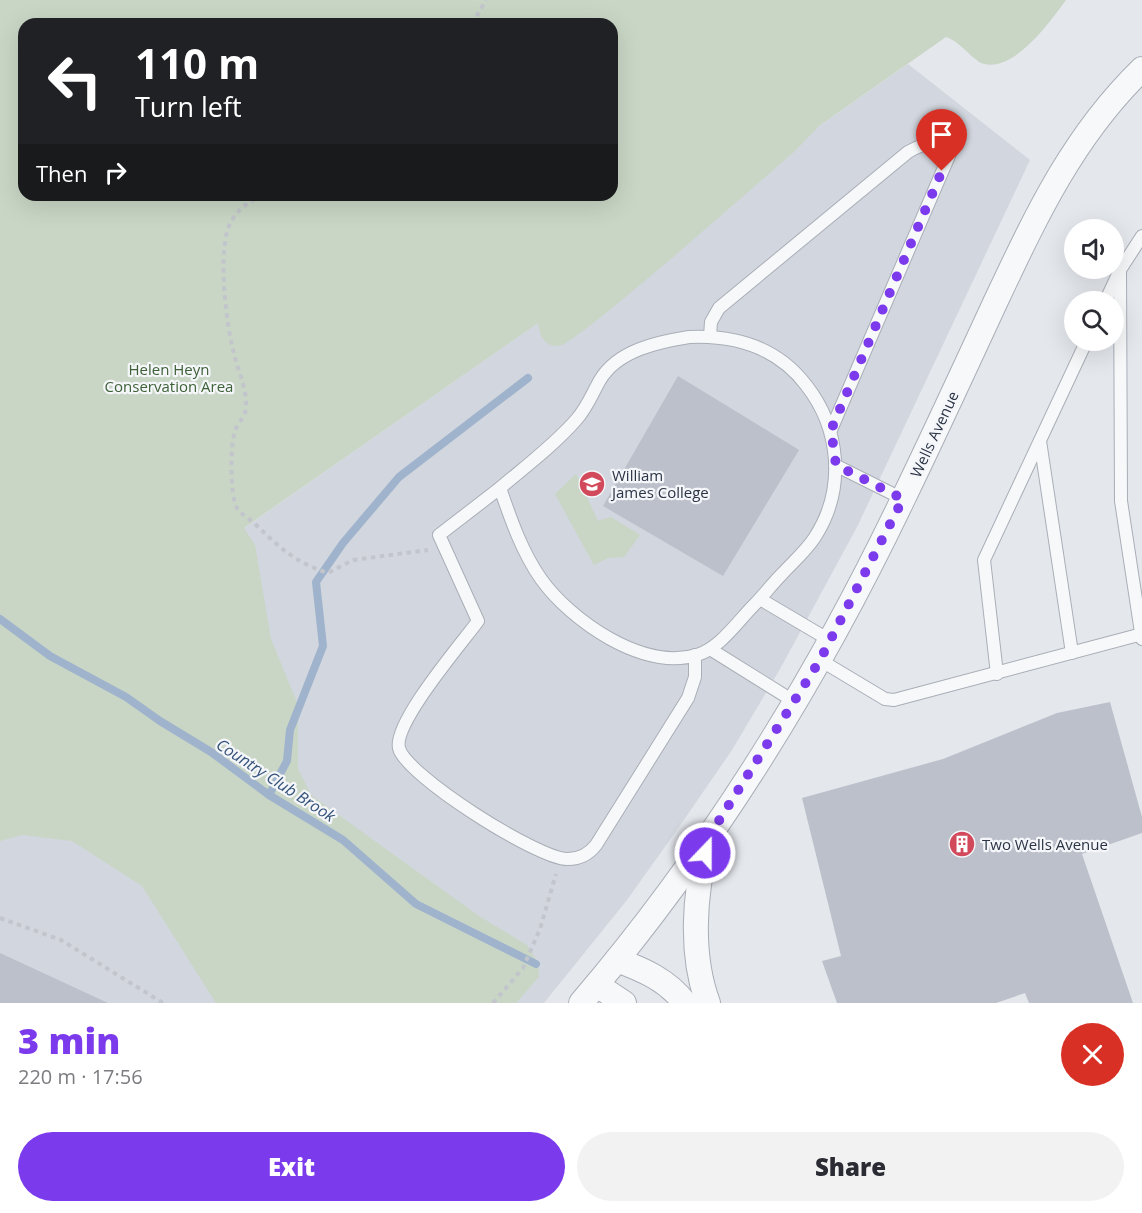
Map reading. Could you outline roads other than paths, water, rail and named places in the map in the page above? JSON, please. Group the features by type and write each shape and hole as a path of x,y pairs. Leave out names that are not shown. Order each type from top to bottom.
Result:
{"street":[{"name":"Wells Avenue","path":"581,1003 668,894 710,835 826,651 903,499 1048,192 1097,119 1142,69"},
{"name":"Wells Avenue","path":"708,1003 700,977 697,910 710,835"},
{"path":"617,960 641,968 660,979 685,1003"},
{"path":"597,985 624,1003"}],"lane":[{"path":"710,336 711,322 719,308 908,152 932,142 951,149 831,430"},
{"path":"1124,264 1142,236"},
{"path":"760,599 890,700 1142,636 1121,501 1120,279"},
{"path":"500,488 523,547 542,580 567,608 596,630 640,652 668,657 695,655 710,649 760,599 810,545 821,527 832,495 836,465 831,430 814,396 799,376 773,355 742,341 710,336 689,337 654,344 621,359 603,375 584,410 568,428 500,488 439,535 478,621 416,704 400,733 398,747 405,760 458,803 523,843 560,858 577,858 585,855 596,845 688,698 695,677 695,655"},
{"path":"997,674 984,560 1082,351"},
{"path":"1040,440 1072,653"},
{"path":"836,465 903,499"},
{"path":"710,649 795,702"}],"waterway":[{"path":"269,795 287,761 290,730 323,646 316,582 343,543 399,477 528,378"},
{"name":"Country Club Brook","path":"0,619 50,656 126,697 211,752 269,795 343,840 416,904 536,964"}],"place":[{"name":"William James College","path":"592,484"},
{"name":"Two Wells Avenue","path":"962,844"}],"park label":[{"name":"Helen Heyn Conservation Area","path":"169,378"}]}
